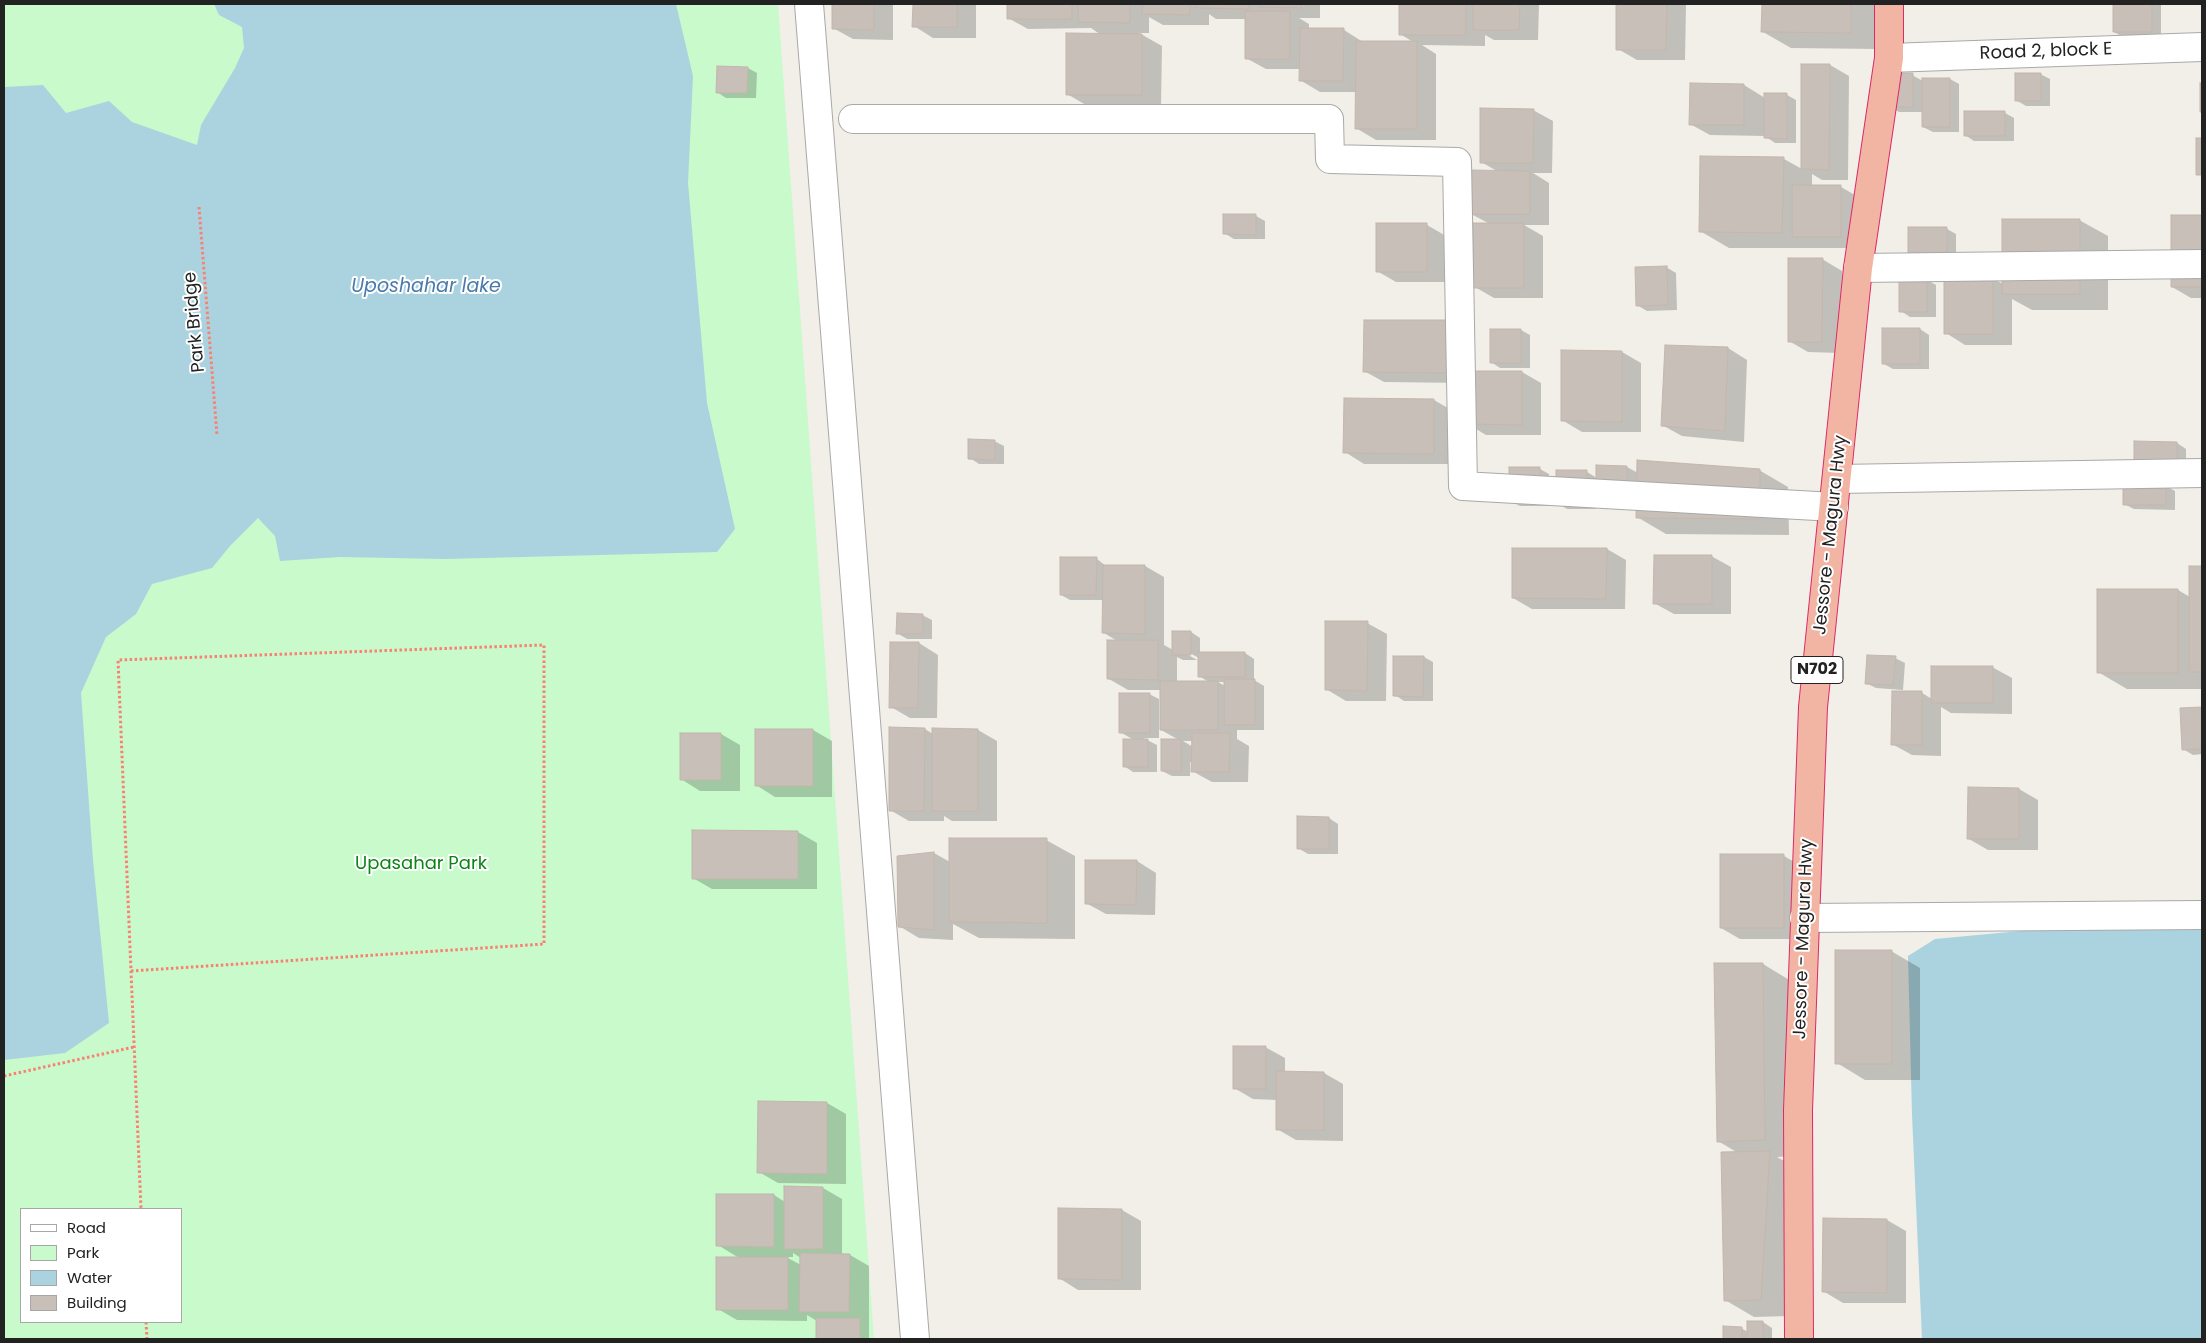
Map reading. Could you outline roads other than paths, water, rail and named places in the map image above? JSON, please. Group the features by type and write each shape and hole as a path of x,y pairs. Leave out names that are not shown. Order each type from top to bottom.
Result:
{"highway":[{"name":"Jessore - Magura Hwy","path":"1799,1339 1798,1110 1804,918 1814,707 1858,268 1889,58 1890,4"}],"street":[{"path":"809,4 915,1339"},
{"name":"Road 2, block E","path":"1889,58 2202,47"},
{"path":"853,119 1329,119 1330,159 1457,162 1463,486 1834,507"},
{"path":"1858,268 2202,264"},
{"path":"1837,479 2202,473"},
{"path":"1804,918 2202,915"}],"water":[{"name":"Uposhahar lake","path":"214,4 676,4 693,76 688,183 707,403 735,529 717,552 445,559 340,557 280,561 275,536 258,518 230,546 212,568 152,584 136,614 106,637 81,693 93,860 109,1023 65,1053 4,1060 4,87 43,85 66,113 109,101 132,122 197,145 201,125 235,68 244,48 242,27 219,15"},
{"path":"2202,914 2202,1339 1922,1339 1912,1115 1908,956 1935,939"}],"park label":[{"name":"Upasahar Park","path":"421,864"}]}
